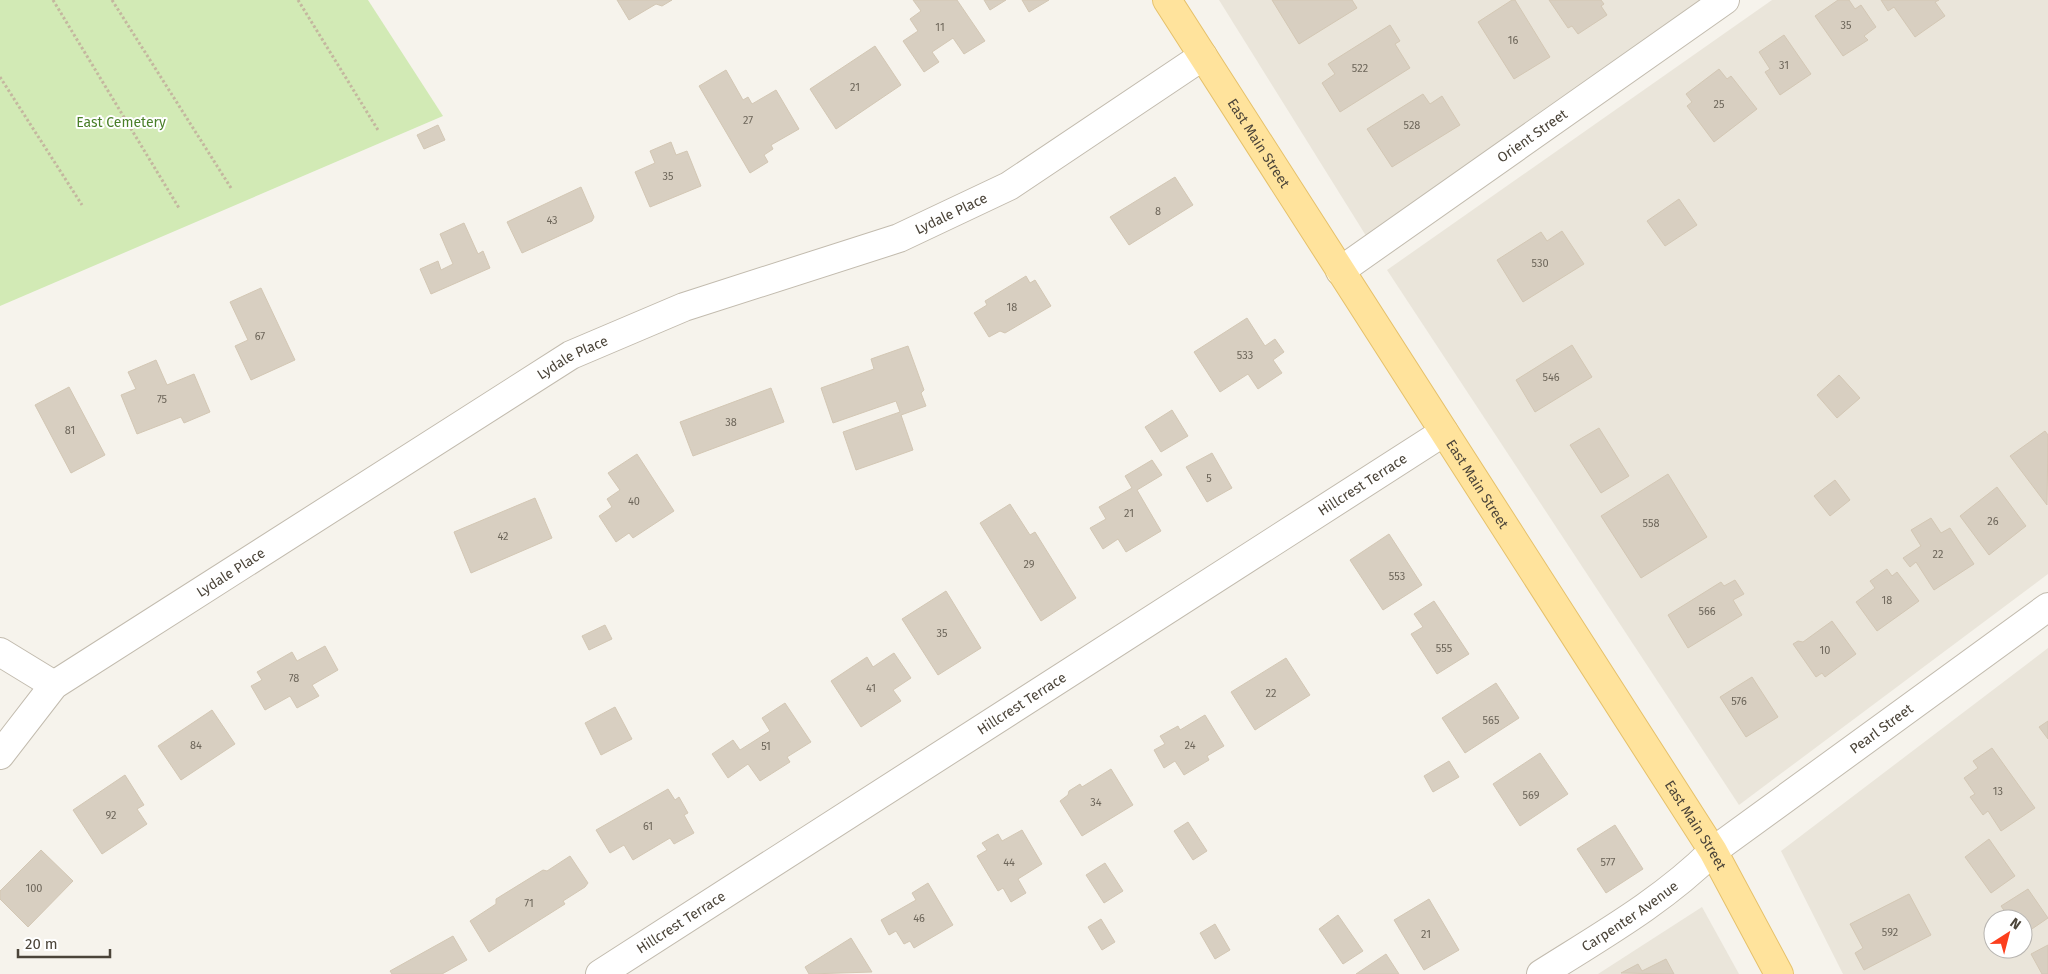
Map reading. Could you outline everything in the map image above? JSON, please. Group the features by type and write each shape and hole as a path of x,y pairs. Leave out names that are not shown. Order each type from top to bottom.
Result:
{"main road":[{"name":"East Main Street","path":"1168,0 1713,851 1779,974"}],"street":[{"name":"Orient Street","path":"1340,271 1725,0"},
{"name":"Lydale Place","path":"0,756 54,684 571,355 684,307 899,238 1000,190 1203,56"},
{"name":"Hillcrest Terrace","path":"600,974 1444,432"},
{"name":"Pearl Street","path":"1713,851 2048,606"},
{"path":"0,652 54,684"},
{"name":"Carpenter Avenue","path":"1541,974 1664,895 1690,874 1713,851"}],"path":[{"path":"53,0 179,208"},
{"path":"112,0 231,188"},
{"path":"298,0 378,130"},
{"path":"0,77 82,205"}],"shaded area":[{"path":"1219,0 1703,0 1373,247"},
{"path":"1772,0 2048,0 2048,574 1739,805 1387,270"},
{"path":"2048,648 2048,974 1843,974 1781,851"},
{"path":"1702,907 1739,974 1598,974"}],"green space":[{"name":"East Cemetery","path":"0,0 368,0 443,116 0,306"}],"building":[{"path":"617,0 672,0 662,6 656,4 629,20"},
{"path":"913,0 957,0 985,41 964,54 953,38 932,52 939,62 924,72 903,41 918,31 910,19 921,11"},
{"path":"984,0 1006,0 990,10"},
{"path":"1022,0 1049,0 1029,12"},
{"path":"1272,0 1352,0 1357,8 1299,44"},
{"path":"1512,0 1515,0 1550,57 1514,79 1478,22"},
{"path":"1549,0 1601,0 1604,4 1601,6 1607,15 1578,34 1572,26 1568,28"},
{"path":"1838,0 1849,0 1855,9 1861,5 1876,27 1864,36 1868,40 1843,56 1815,16"},
{"path":"1881,0 1939,0 1935,2 1945,16 1915,37 1894,7 1888,11"},
{"path":"1390,25 1400,41 1395,44 1410,68 1340,112 1322,83 1335,74 1328,64"},
{"path":"1784,35 1811,74 1780,95 1765,72 1770,69 1759,52"},
{"path":"875,46 901,85 836,129 810,89"},
{"path":"1719,69 1727,79 1731,76 1757,109 1714,142 1687,106 1692,102 1686,94"},
{"path":"726,70 743,100 748,97 752,104 776,90 799,129 771,145 773,149 764,155 768,162 750,173 699,86"},
{"path":"1423,94 1430,104 1442,96 1460,125 1392,167 1367,129"},
{"path":"438,125 445,140 424,149 417,135"},
{"path":"671,142 676,155 687,151 701,186 650,207 635,172 655,163 650,151"},
{"path":"1175,177 1193,205 1129,245 1110,217"},
{"path":"581,187 594,217 592,221 522,253 507,222"},
{"path":"1679,199 1697,225 1665,246 1647,221"},
{"path":"464,223 478,254 483,251 490,268 431,294 420,269 438,261 441,270 453,264 440,234"},
{"path":"1562,231 1584,264 1523,302 1497,260 1541,232 1547,241"},
{"path":"1026,276 1030,283 1035,280 1051,306 1005,333 1000,331 989,337 974,313 987,305 985,301"},
{"path":"261,288 295,360 251,380 235,346 248,340 230,302"},
{"path":"1247,318 1265,346 1275,339 1284,352 1273,360 1282,373 1258,389 1248,374 1220,392 1194,352"},
{"path":"1572,345 1592,377 1535,412 1516,380"},
{"path":"908,346 924,390 921,393 926,406 901,415 913,450 856,470 843,432 900,412 896,401 833,423 821,388 874,369 871,359"},
{"path":"156,360 167,385 194,374 210,412 184,423 181,417 137,434 121,395 136,389 128,372"},
{"path":"1839,375 1860,398 1837,418 1817,395"},
{"path":"69,387 105,455 71,473 35,405"},
{"path":"771,388 784,422 693,456 680,422"},
{"path":"1172,410 1188,436 1161,452 1145,427"},
{"path":"1599,428 1629,476 1601,493 1570,445"},
{"path":"2045,431 2048,435 2047,505 2010,456"},
{"path":"1212,453 1232,488 1207,502 1186,467"},
{"path":"637,454 674,511 633,538 629,533 616,542 599,516 612,507 607,499 620,490 608,473"},
{"path":"1152,460 1162,475 1137,490 1161,531 1126,552 1118,539 1103,549 1090,528 1106,519 1099,507 1132,488 1125,476"},
{"path":"1668,474 1707,537 1641,578 1601,516"},
{"path":"1835,480 1850,500 1830,516 1814,496"},
{"path":"1997,487 2026,526 1989,555 1960,516"},
{"path":"535,498 552,538 471,573 454,532"},
{"path":"1010,504 1030,535 1035,532 1076,598 1041,621 980,523"},
{"path":"1931,518 1941,533 1950,528 1974,564 1934,590 1916,562 1910,567 1903,558 1921,546 1911,530"},
{"path":"1389,534 1422,585 1383,610 1350,560"},
{"path":"1887,569 1892,576 1897,572 1919,601 1877,631 1856,602 1875,588 1870,581"},
{"path":"1735,580 1744,594 1733,600 1742,615 1688,648 1668,615 1721,582 1724,586"},
{"path":"946,591 981,648 938,675 902,619"},
{"path":"1434,601 1469,654 1437,674 1411,634 1423,627 1414,614"},
{"path":"1832,621 1856,654 1825,677 1822,673 1816,677 1793,644 1798,641 1803,642"},
{"path":"605,625 612,639 589,650 582,636"},
{"path":"325,646 338,670 312,685 319,696 297,708 290,696 265,710 251,686 262,680 257,672 292,652 297,661"},
{"path":"894,653 911,678 893,690 901,701 861,727 831,681 867,657 873,667"},
{"path":"1286,658 1310,695 1255,730 1231,692"},
{"path":"1752,677 1778,717 1746,737 1720,697"},
{"path":"1496,683 1519,718 1465,753 1442,718"},
{"path":"785,703 811,742 787,757 790,762 760,781 748,764 728,778 712,754 733,740 740,750 770,731 762,718"},
{"path":"615,707 632,739 601,755 585,723"},
{"path":"212,710 235,744 181,780 158,746"},
{"path":"1205,715 1224,746 1207,756 1209,760 1184,775 1175,761 1164,768 1154,750 1165,744 1160,736 1178,726 1180,730"},
{"path":"2048,721 2048,739 2039,727"},
{"path":"1992,748 2035,808 2001,831 1988,811 1983,815 1970,797 1975,794 1964,778 1978,768 1973,761"},
{"path":"1540,753 1568,794 1520,826 1493,784"},
{"path":"1449,761 1459,777 1433,792 1424,776"},
{"path":"1111,769 1133,805 1082,836 1060,801 1068,795 1069,791 1080,784 1082,787"},
{"path":"125,775 144,805 137,809 147,824 102,854 73,810"},
{"path":"668,789 675,800 679,797 688,813 684,815 694,833 674,844 670,838 633,860 624,845 610,853 596,830"},
{"path":"1188,822 1207,851 1193,860 1174,831"},
{"path":"1615,825 1643,869 1606,893 1577,849"},
{"path":"1022,830 1042,864 1018,879 1026,893 1011,902 1003,888 998,891 977,856 987,850 982,843 998,834 1002,841"},
{"path":"1989,839 2015,876 1991,893 1965,857"},
{"path":"41,850 73,881 28,927 0,899 0,891"},
{"path":"570,856 588,883 585,887 563,901 565,904 489,952 470,921 496,904 496,899"},
{"path":"1105,863 1123,891 1104,903 1086,875"},
{"path":"928,883 953,925 914,948 910,941 904,944 896,931 889,935 881,920 916,900 912,893"},
{"path":"2028,889 2048,918 2033,928 2033,909 2003,909 2001,906"},
{"path":"1909,894 1931,935 1864,970 1855,953 1863,948 1850,924"},
{"path":"1429,899 1459,950 1424,970 1394,920"},
{"path":"1338,915 1363,951 1343,964 1319,929"},
{"path":"1101,919 1115,942 1102,950 1088,927"},
{"path":"1215,924 1230,950 1215,959 1200,933"},
{"path":"453,936 467,960 442,974 392,974 390,971"},
{"path":"851,938 872,972 809,974 805,967"},
{"path":"2048,945 2048,974 2042,974 2033,958 2033,953"},
{"path":"1386,954 1399,974 1356,974"},
{"path":"1666,959 1674,974 1621,973 1638,964 1642,971"}]}
